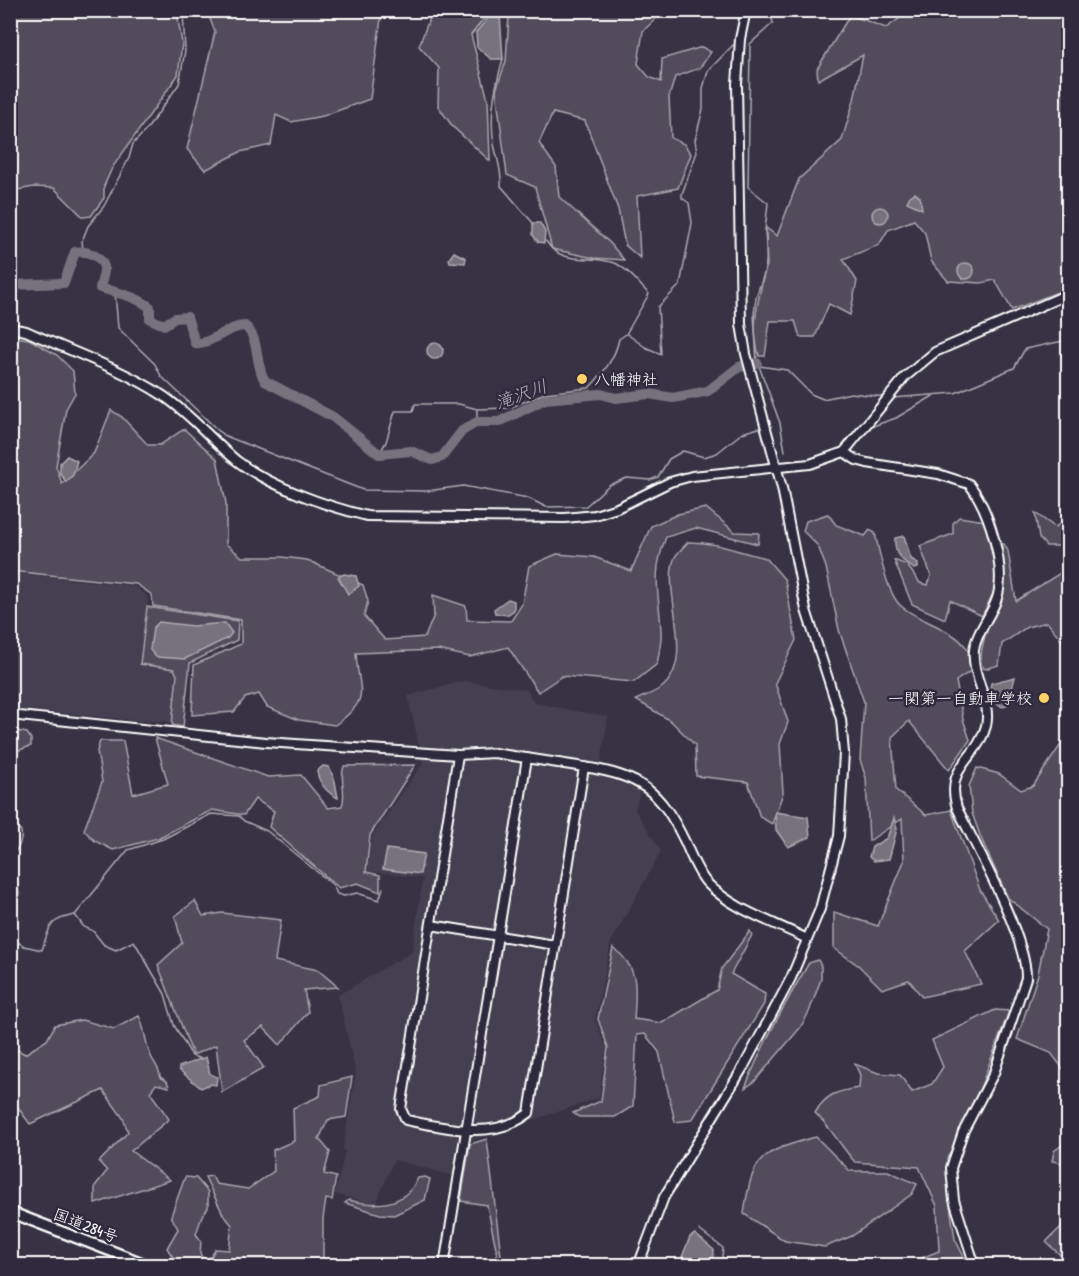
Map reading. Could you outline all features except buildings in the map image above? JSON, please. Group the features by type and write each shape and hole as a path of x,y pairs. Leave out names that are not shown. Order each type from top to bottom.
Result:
{"highway":[{"name":"国道284号","path":"10,1212 150,1266"}],"street":[{"path":"638,1266 664,1197 744,1066 791,978 820,909 839,836 844,753 840,719 806,610 765,416 746,354 739,297 737,84 740,39 746,10"},
{"path":"10,328 26,331 160,394 188,414 228,454 253,472 341,510 367,516 565,519 606,511 670,482 692,476 810,464 844,452 905,377 935,352 1068,294"},
{"path":"844,452 867,463 938,474 969,484 984,509 1000,569 996,600 974,649 977,677 986,707 986,723 980,741 963,762 953,787 957,807 1023,952 1026,978 994,1073 963,1132 951,1168 951,1184 957,1210 975,1266"},
{"path":"10,715 266,742 458,755 494,753 612,771 646,787 668,810 706,881 738,906 807,939"},
{"path":"458,755 401,1108 406,1120 466,1131 479,1131 519,1121 529,1113 584,767"},
{"path":"444,1266 527,758"},
{"path":"431,926 555,945"}],"shaded area":[{"path":"11,10 180,11 178,19 182,43 178,75 112,168 104,186 104,198 91,216 83,217 54,188 34,187 11,191"},
{"path":"207,11 382,11 370,99 323,116 291,122 276,115 271,145 240,152 205,170 187,149 215,32"},
{"path":"432,11 490,11 471,35 488,100 490,161 453,127 438,106 439,68 419,46"},
{"path":"494,11 500,15 503,59 491,59 477,47 476,32"},
{"path":"502,11 664,11 643,31 638,64 649,77 661,82 662,59 702,47 711,52 700,68 675,77 669,97 671,138 684,144 691,154 678,188 637,196 640,258 625,245 618,209 585,121 553,113 539,143 556,167 559,197 610,243 624,260 594,258 552,249 535,187 507,175 496,90 506,61 509,16"},
{"path":"910,11 1068,11 1068,288 1012,310 995,280 981,283 948,281 931,261 925,233 914,220 888,230 879,245 843,259 857,281 850,315 829,304 815,337 800,337 795,321 770,321 765,356 759,356 755,330 766,262 766,228 777,236 799,179 842,140 854,100 863,55 818,80 817,69 850,15 886,28"},
{"path":"915,193 920,197 922,209 907,202"},
{"path":"880,207 888,215 880,223 872,215"},
{"path":"533,223 540,223 545,232 544,243 538,242 533,235"},
{"path":"454,252 466,258 465,263 450,262 449,259"},
{"path":"966,263 974,271 966,279 958,271"},
{"path":"11,337 29,339 57,355 73,371 75,393 66,409 56,466 62,484 94,453 111,410 122,417 148,445 160,445 184,429 217,459 226,503 226,544 242,557 282,557 307,560 363,585 368,601 364,616 385,640 425,637 434,615 433,595 466,606 467,620 511,621 522,604 529,566 557,554 594,557 631,571 651,526 678,514 706,508 735,532 759,533 758,544 696,528 666,537 657,573 661,634 657,664 634,682 562,676 538,692 508,647 470,657 438,650 356,653 360,686 359,701 347,716 335,725 299,720 267,707 259,694 245,698 234,712 192,715 194,665 241,644 241,620 153,606 152,595 136,584 11,571"},
{"path":"435,343 443,351 435,359 427,351"},
{"path":"67,456 77,461 73,475 66,482 60,473 60,463"},
{"path":"1035,513 1055,527 1068,518 1068,546 1046,546 1039,538"},
{"path":"828,514 836,525 865,536 870,530 875,533 884,572 896,600 911,613 957,638 971,657 972,670 956,681 963,719 970,740 949,770 909,721 892,737 896,790 926,815 951,810 980,890 999,920 965,951 981,984 922,997 909,980 882,989 859,966 834,948 834,912 878,926 904,861 902,819 869,841 866,778 860,760 864,702 839,630 826,567 818,546 803,531 806,521"},
{"path":"959,517 985,521 998,583 982,616 950,600 945,619 912,604 894,560 907,565 920,583 928,585 931,575 920,546 953,534 953,523"},
{"path":"904,536 911,559 918,563 918,568 914,569 897,553 895,538"},
{"path":"688,542 719,545 766,558 785,580 796,640 775,683 788,722 780,744 783,793 772,824 760,817 748,782 696,776 695,745 671,721 636,700 661,688 672,676 677,660 678,643 672,571 675,557"},
{"path":"999,544 1004,544 1008,551 1016,601 1068,568 1068,648 1047,622 1027,627 1002,644 999,665 985,669 981,665 983,645 999,600 1004,578"},
{"path":"11,573 134,586 147,596 147,607 238,621 189,661 182,722 140,721 11,708"},
{"path":"344,574 356,576 359,586 348,594 338,577"},
{"path":"508,599 514,601 514,610 507,615 495,613 494,609"},
{"path":"147,607 238,621 237,640 190,663 183,727 172,725 177,675 174,669 140,664"},
{"path":"159,622 193,626 225,623 232,633 228,638 185,659 156,657 150,650 153,628"},
{"path":"1015,677 1008,704 1003,707 995,703 990,690 991,683"},
{"path":"462,681 527,690 534,703 608,717 599,774 619,780 640,791 635,810 661,851 611,942 595,1019 606,1048 599,1098 472,1140 459,1147 454,1176 394,1160 376,1204 335,1194 345,1152 343,1149 356,1073 338,995 412,952 423,878 367,871 372,836 423,763 408,696"},
{"path":"11,730 27,733 31,739 31,746 11,753"},
{"path":"155,738 268,777 301,775 328,808 342,806 344,766 415,765 370,835 366,872 380,875 380,892 358,883 339,888 269,827 274,811 255,799 244,815 212,810 158,838 113,850 95,841 84,830 102,782 97,751 100,741 123,741 133,794 168,784"},
{"path":"1068,739 1068,1075 1051,1053 1017,1039 1038,974 1047,929 1008,898 972,813 969,786 977,768 999,774 1021,790 1033,786 1062,743"},
{"path":"323,766 329,767 335,781 338,798 327,791 319,779 317,771"},
{"path":"775,812 808,817 810,837 788,847 776,830"},
{"path":"894,818 897,829 889,859 874,861 869,857 872,847 887,838"},
{"path":"387,849 424,854 420,874 383,869"},
{"path":"195,901 203,916 222,913 281,920 275,961 318,970 338,987 304,990 308,1012 280,1045 263,1027 244,1040 264,1068 222,1092 216,1045 193,1055 158,965 182,943 175,916"},
{"path":"750,931 752,935 731,974 765,994 764,1004 692,1120 675,1122 659,1052 645,1034 637,1035 633,1106 615,1117 579,1117 573,1113 601,1101 608,1047 598,1019 613,948 622,955 632,971 635,988 634,1019 662,1023 717,990 722,968"},
{"path":"818,960 821,966 821,979 809,1012 800,1028 754,1082 745,1088 766,1040 791,993 809,963"},
{"path":"995,1010 1009,1011 981,1086 947,1159 948,1192 955,1239 968,1265 913,1265 911,1262 939,1251 937,1206 919,1167 855,1162 815,1113 833,1094 859,1088 860,1075 855,1064 878,1073 900,1075 912,1092 932,1084 943,1067 932,1040"},
{"path":"139,1016 151,1057 159,1070 160,1077 167,1081 169,1087 156,1084 150,1092 169,1119 131,1151 170,1180 95,1204 95,1186 107,1171 99,1162 128,1132 123,1118 103,1090 30,1124 11,1098 11,1046 25,1054 47,1040 55,1025 82,1020 114,1029"},
{"path":"206,1057 210,1074 217,1077 216,1085 210,1084 201,1088 179,1070 179,1067"},
{"path":"352,1077 346,1117 328,1120 319,1139 330,1152 324,1174 336,1177 332,1200 326,1199 323,1219 323,1265 178,1265 167,1248 178,1229 171,1216 185,1177 196,1178 208,1192 208,1208 202,1216 196,1234 201,1241 200,1253 203,1259 211,1257 215,1249 229,1250 232,1225 223,1214 205,1177 212,1176 216,1184 248,1189 274,1171 273,1150 294,1141 293,1108 320,1096 321,1085"},
{"path":"816,1137 850,1171 888,1171 917,1184 912,1194 852,1236 825,1247 785,1241 744,1214 751,1179 762,1159 783,1147"},
{"path":"487,1139 501,1256 499,1265 496,1265 497,1253 487,1205 461,1201 470,1144"},
{"path":"1068,1141 1068,1156 1062,1163 1052,1161 1054,1151"},
{"path":"418,1178 430,1179 425,1200 394,1215 380,1214 345,1203 349,1200 369,1203 389,1202 406,1194"},
{"path":"1068,1220 1068,1262 1046,1242"},
{"path":"695,1234 714,1250 713,1263 688,1265 690,1259 682,1257 690,1237"}],"waterway":[{"path":"83,250 82,241 88,226 104,206 129,158 133,144 147,129 179,84 185,51 183,10"},
{"path":"770,10 773,23 750,44 748,187 768,203 765,230 767,265 756,297 754,314 757,363 759,366 787,370 811,394 823,399 851,393 885,397"},
{"path":"627,334 645,347 661,354 658,307 680,285 692,223 689,203 682,198 682,194 697,152 695,140 703,109 703,88 708,71 733,45 737,45"},
{"path":"503,59 495,91 492,122 501,186 533,223"},
{"path":"379,454 386,442 395,411 413,411 415,404 459,404 477,409 509,408 545,393 589,388 604,371 615,353 619,339 626,334 649,294 630,273 617,264 569,257 553,249 546,241"},
{"name":"滝沢川","path":"10,285 64,283 75,252 92,254 100,259 104,267 100,288 144,303 150,307 150,319 164,325 175,318 187,317 195,343 207,341 232,329 245,326 253,338 259,367 265,381 333,417 379,454 411,451 432,460 442,457 462,431 477,422 499,422 545,399 601,394 616,398 649,394 673,398 708,391 739,367 757,363"},
{"path":"115,292 118,328 155,364 161,376 223,435 363,490 427,491 463,486 528,498 546,507 586,506 609,485 627,478 650,480 658,477 669,459 683,451 704,457 717,453 742,433 759,428"},
{"name":"滝沢川","path":"893,398 955,393 1014,368 1025,349 1068,340"},
{"path":"759,366 780,423 785,451"},
{"path":"873,426 896,418 933,396"},
{"path":"477,410 477,422"},
{"path":"10,792 13,795 10,797"},
{"path":"10,813 14,825 21,831 19,846 10,858"},
{"path":"10,937 24,946 42,950 51,925 60,919 75,915 128,850 163,839 211,814 239,816 244,821 267,831 333,885 337,894 344,896 357,893 379,900 383,888"},
{"path":"10,876 17,884 19,894 10,901"},
{"path":"75,915 84,927 93,931 104,945 116,950 134,941 165,994 174,1025 192,1056 202,1059"},
{"path":"699,1230 723,1248 721,1266"}],"place":[{"name":"八幡神社","path":"582,379"},
{"name":"一関第一自動車学校","path":"1044,698"}]}
